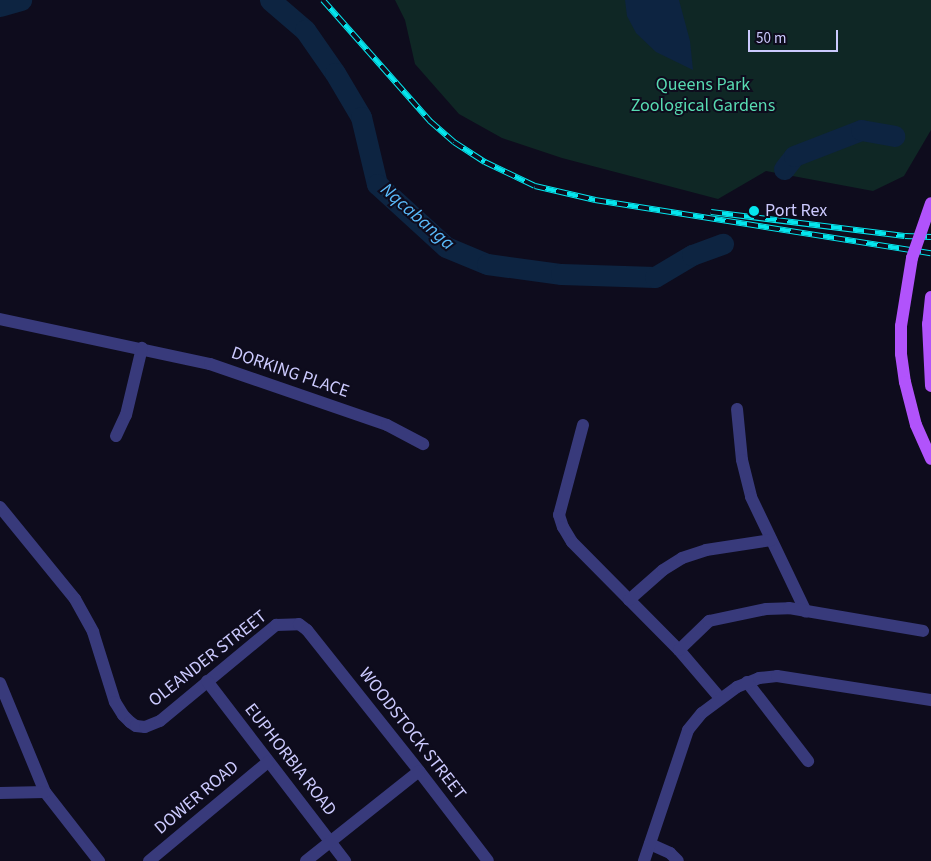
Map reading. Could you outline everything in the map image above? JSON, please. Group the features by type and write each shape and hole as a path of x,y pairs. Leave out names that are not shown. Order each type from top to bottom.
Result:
{"main road":[{"path":"931,203 912,258 901,326 900,354 916,425 931,459"},
{"path":"931,297 928,324 931,386"}],"street":[{"name":"DORKING PLACE","path":"0,318 210,364 386,425 423,444"},
{"path":"116,436 126,415 142,348"},
{"path":"737,409 742,460 751,498 806,612"},
{"path":"583,425 559,515 563,527 572,542 679,650 720,698"},
{"name":"OLEANDER STREET","path":"0,507 75,599 93,632 116,702 123,716 136,726 145,727 160,721 276,625 299,624 307,630"},
{"path":"629,600 663,570 682,558 706,550 771,540"},
{"path":"679,650 709,621 766,609 788,608 923,631"},
{"name":"WOODSTOCK STREET","path":"307,630 488,861"},
{"path":"644,861 678,755 688,730 694,721 720,698 746,682 777,676 931,700"},
{"name":"EUPHORBIA ROAD","path":"207,681 345,861"},
{"path":"746,682 808,761"},
{"path":"0,683 45,792 99,861"},
{"name":"DOWER ROAD","path":"149,861 268,762"},
{"path":"306,861 419,771"},
{"path":"0,793 45,792"},
{"path":"650,844 670,853 678,861"}],"green space":[{"name":"Queens Park Zoological Gardens","path":"395,0 931,0 931,130 904,176 873,191 766,171 718,199 562,158 502,138 459,114 415,64 405,20"}],"water":[{"path":"625,0 679,0 690,41 693,70 656,52 636,33 627,16"}],"waterway":[{"name":"Nqcabanga","path":"0,6 21,0"},
{"name":"Nqcabanga","path":"270,0 305,30 335,73 361,117 377,184 446,247 487,264 561,274 655,277 692,255 723,244"},
{"name":"Nqcabanga","path":"784,169 794,156 861,130 894,136"}],"railway":[{"path":"323,0 430,121 454,142 485,162 535,186 595,200 931,253"},
{"path":"711,212 905,236 931,237"}],"place":[{"name":"Port Rex","path":"754,211"}]}
